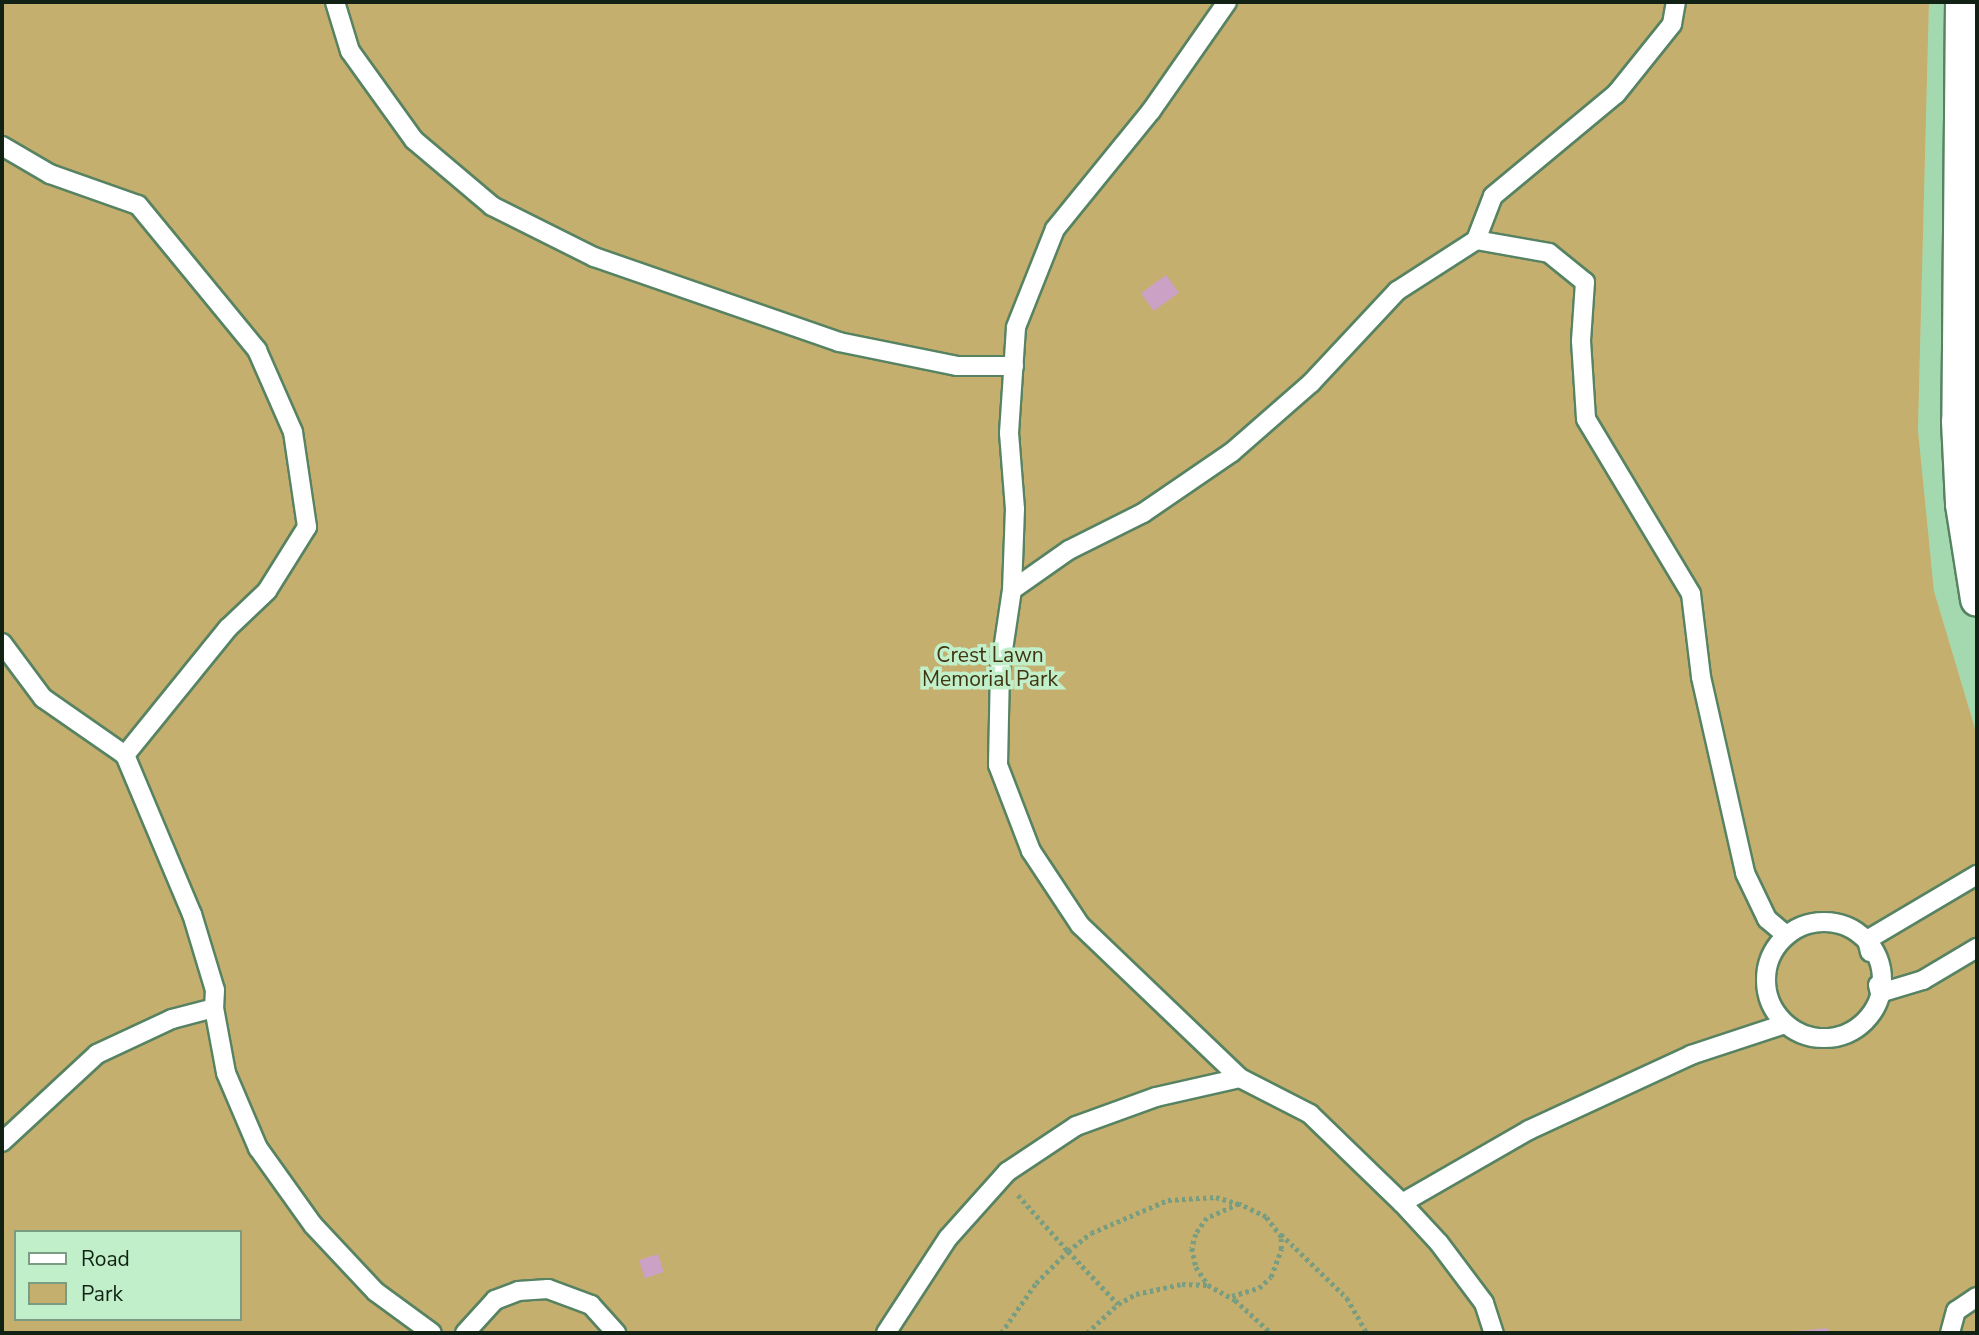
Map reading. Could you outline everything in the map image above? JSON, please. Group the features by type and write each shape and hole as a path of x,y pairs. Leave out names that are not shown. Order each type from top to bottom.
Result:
{"street":[{"path":"1962,2 1969,475 1977,599"}],"lane":[{"path":"335,2 350,51 414,140 492,206 594,257 839,342 957,366 1014,366"},
{"path":"1227,2 1151,110 1055,229 1016,327 1009,433 1015,509 1012,590 1000,670 998,765 1031,851 1080,925 1240,1078 1310,1114 1402,1203 1439,1243 1484,1303 1493,1333"},
{"path":"1012,590 1069,550 1143,513 1232,452 1311,383 1397,292 1476,240 1493,196 1616,94 1672,24 1676,2"},
{"path":"2,146 50,174 138,205 257,350 293,432 307,527 267,591 228,628 125,755"},
{"path":"1476,240 1549,253 1585,282 1581,341 1586,419 1690,594 1701,677 1745,873 1767,919 1786,935"},
{"path":"2,643 43,698 125,755 192,914 215,989 214,1008 226,1073 258,1148 331,1244 376,1292 432,1333"},
{"path":"1867,940 1977,875"},
{"path":"1827,922 1847,927 1867,940 1881,972 1880,993 1864,1022 1845,1034 1825,1038 1802,1034 1785,1024 1773,1009 1765,979 1769,959 1786,935 1803,925 1827,922"},
{"path":"1880,993 1923,980 1977,948"},
{"path":"2,1143 97,1054 172,1020 214,1008"},
{"path":"1402,1203 1554,1118 1691,1055 1785,1024"},
{"path":"886,1333 948,1238 1007,1172 1076,1126 1156,1097 1240,1078"},
{"path":"465,1333 495,1300 517,1291 548,1289 591,1305 616,1333"},
{"path":"1950,1333 1956,1311 1977,1297"}],"path":[{"path":"1001,1333 1036,1283 1068,1251 1091,1233 1168,1200 1216,1197 1266,1217 1348,1298 1367,1333"},
{"path":"1020,1199 1118,1304"},
{"path":"1208,1286 1196,1267 1192,1248 1196,1234 1207,1218 1239,1204"},
{"path":"1230,1297 1259,1288 1271,1277 1279,1264 1278,1231"},
{"path":"1087,1333 1118,1304 1155,1286 1208,1286 1230,1297 1272,1333"}],"shaded area":[{"path":"1929,2 1977,2 1977,735 1934,591 1918,430"}],"green space":[{"name":"Crest Lawn Memorial Park","path":"2,2 1929,2 1918,430 1934,591 1977,735 1977,1333 2,1333"}],"building":[{"path":"1166,275 1179,293 1154,311 1141,293"},
{"path":"658,1254 664,1272 645,1278 639,1260"},
{"path":"1828,1328 1829,1333 1796,1333 1796,1331"}]}
